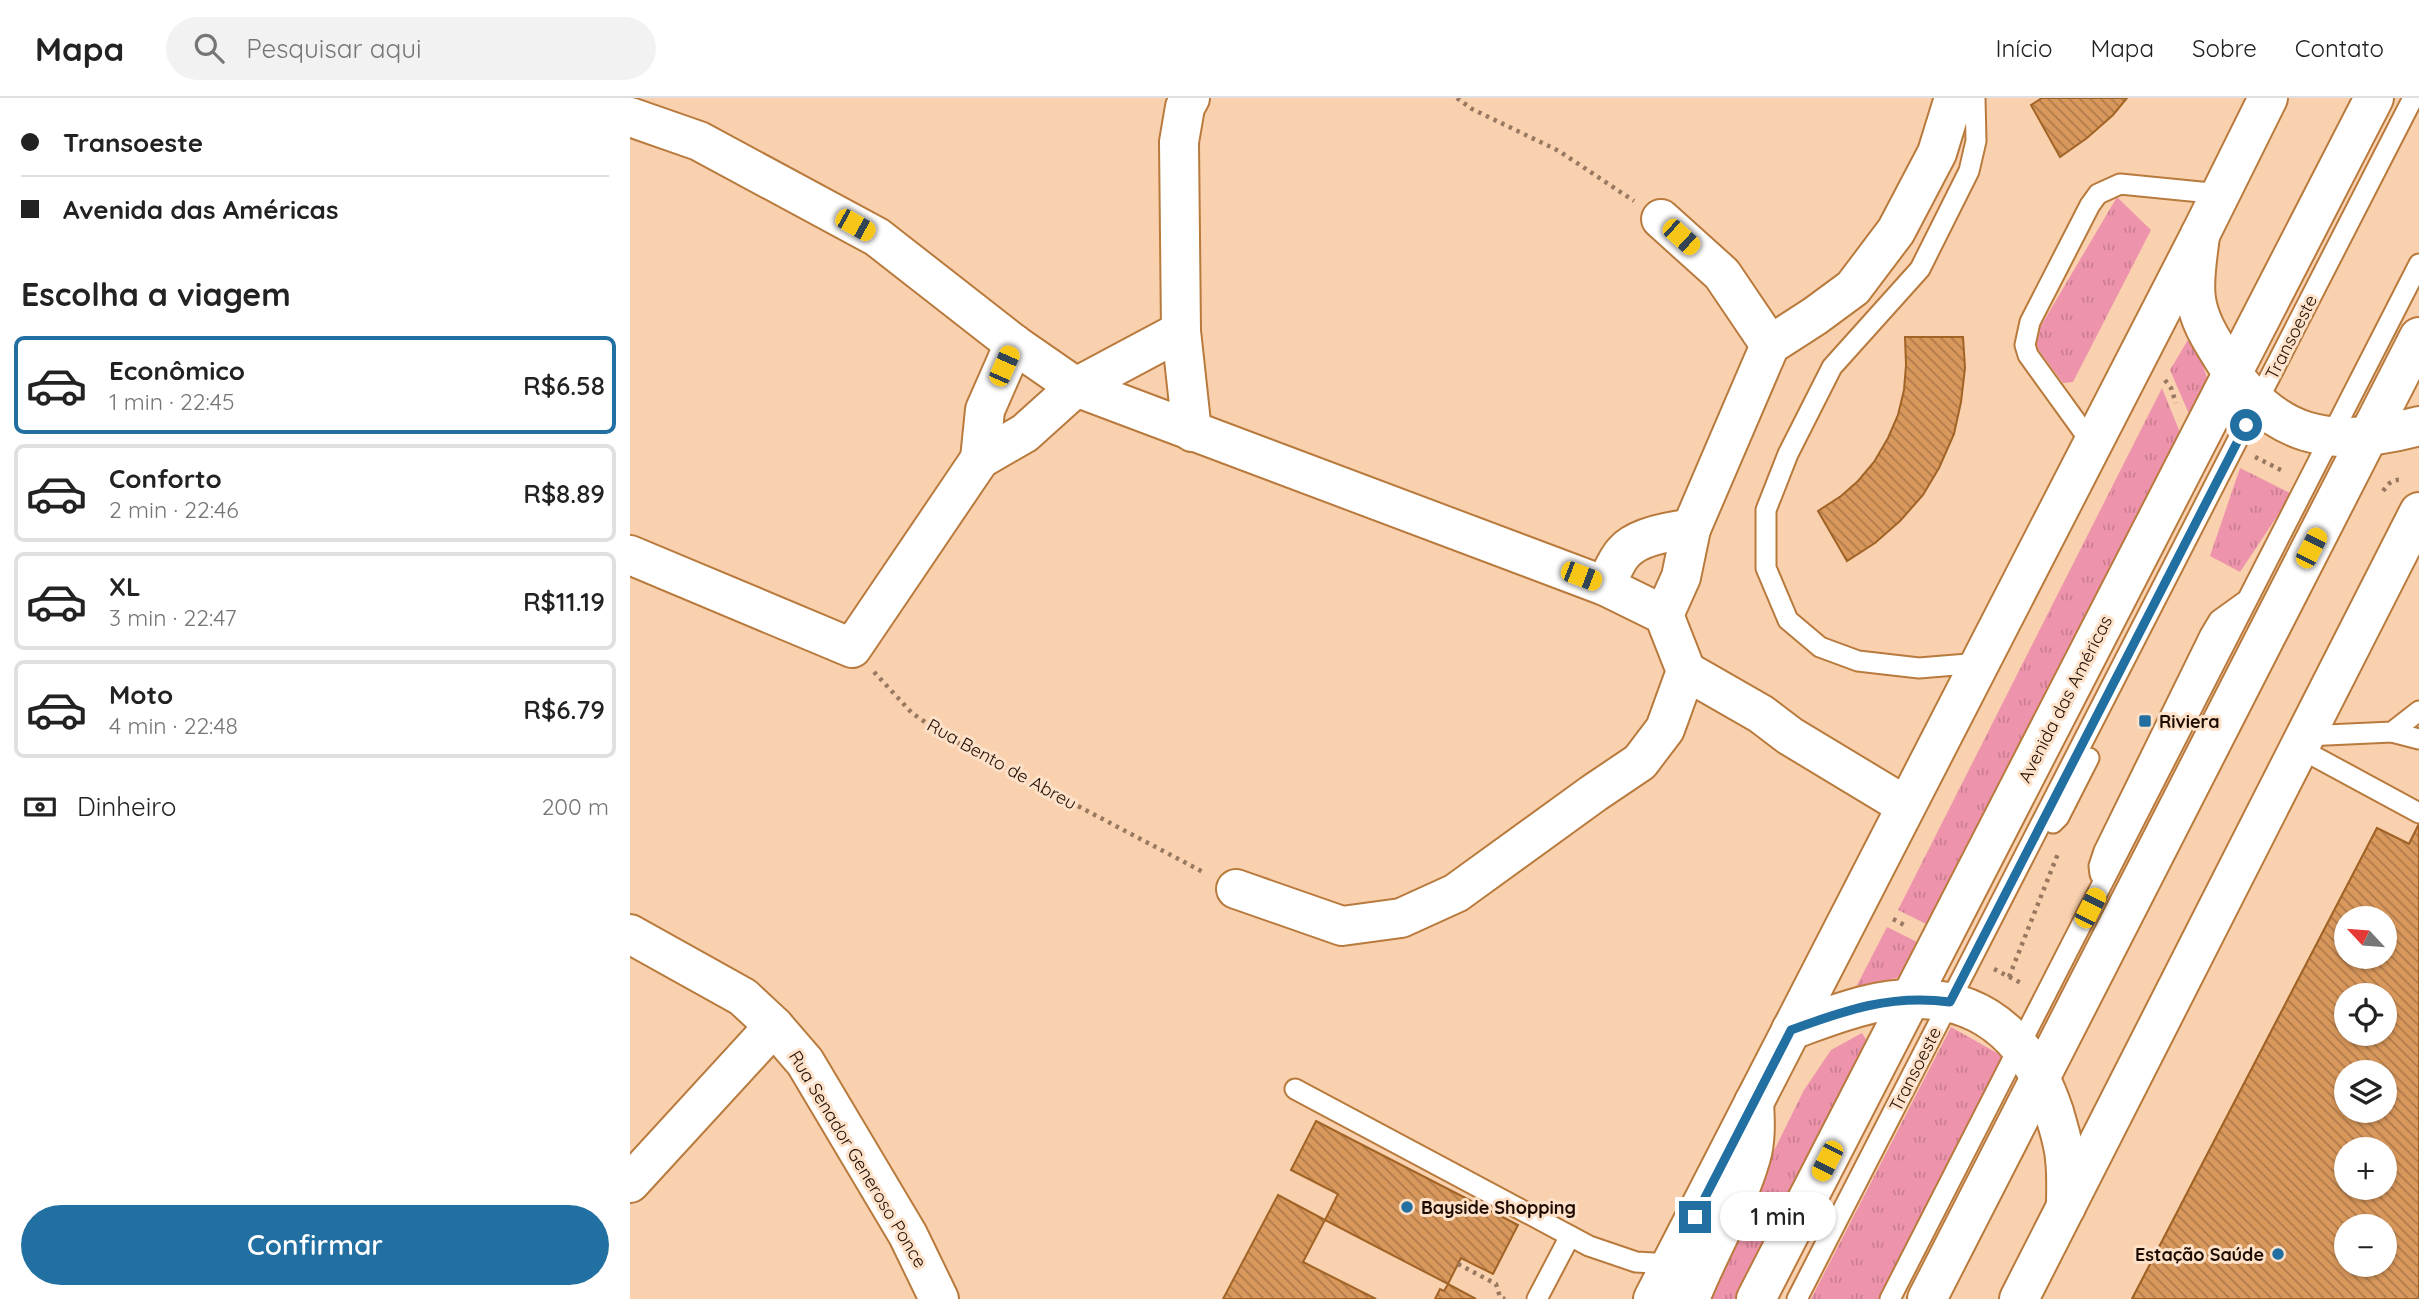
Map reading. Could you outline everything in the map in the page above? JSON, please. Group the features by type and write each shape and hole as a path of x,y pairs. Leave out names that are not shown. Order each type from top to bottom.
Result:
{"main road":[{"path":"1190,98 1185,107 1179,142 1181,331 1192,432"},
{"path":"1664,615 1681,577 1692,528 1770,345 1853,288 1896,231 1937,153 1954,98"},
{"path":"1653,1299 2093,445 2268,98"},
{"name":"Avenida das Américas","path":"1756,1299 2374,98"},
{"path":"630,117 699,141 877,237 1014,344 1076,387 1605,586 1664,615 1686,671 1761,714 1790,736 1906,806"},
{"path":"1661,219 1722,274 1770,345"},
{"path":"2200,235 2195,275 2199,315 2232,374 2257,404 2293,427 2330,437 2368,437 2419,426"},
{"path":"630,555 852,648 980,459 1024,433 1076,387 1181,331"},
{"path":"1927,1299 2419,337"},
{"path":"980,459 985,410 1014,344"},
{"path":"2019,1299 2419,512"},
{"path":"1605,586 1624,551 1647,538 1692,528"},
{"path":"1236,889 1342,926 1401,918 1456,892 1640,762 1665,729 1686,671"},
{"name":"Rua Senador Generoso Ponce","path":"630,934 743,997 774,1026 805,1062 908,1236 939,1299"},
{"path":"1791,1030 1848,1009 1910,999 1950,1002 1989,1019 2008,1032 2020,1045 2040,1078 2057,1124 2065,1158 2066,1207"},
{"path":"630,1183 774,1026"},
{"path":"1690,1299 1751,1156 1755,1125 1754,1102"}],"lane":[{"path":"1975,98 1976,141 1969,171 1920,269 1832,367 1788,454 1766,510 1766,568 1788,620 1820,647 1858,661 1919,668 1980,663"},
{"name":"Transoeste","path":"1797,1299 2033,839 2059,817 2072,793 2165,607 2168,597 2165,585 2168,577 2413,98"},
{"path":"2093,445 2028,355 2026,334 2036,310 2098,194 2120,184 2221,194"},
{"path":"1890,1299 2101,886 2099,866 2104,851 2210,635 2219,620 2246,600 2419,264"},
{"path":"2392,732 2419,711"},
{"path":"2302,742 2392,732 2419,739"},
{"path":"2302,742 2419,813"},
{"path":"1295,1089 1589,1246 1636,1262 1671,1264"},
{"path":"1537,1299 1570,1236"}],"path":[{"path":"1457,98 1472,109 1559,151 1661,219"},
{"path":"2254,456 2288,474"},
{"name":"Rua Bento de Abreu","path":"852,648 912,713 947,737 1236,889"},
{"path":"2009,977 2063,842"},
{"path":"1990,968 2027,986"},
{"path":"1458,1264 1496,1284 1500,1297 1505,1299"}],"green space":[{"path":"2117,197 2151,230 2073,382 2063,383 2032,341"},
{"path":"2192,333 2207,378 2189,414 2170,370"},
{"path":"2162,388 2181,435 1926,924 1898,910"},
{"path":"2240,468 2292,494 2240,572 2210,556"},
{"path":"1887,927 1917,942 1900,977 1855,989"},
{"path":"1951,1027 2006,1058 1883,1299 1811,1299"},
{"path":"1862,1033 1867,1041 1734,1299 1707,1299 1758,1183 1804,1090 1831,1050"}],"building":[{"path":"2042,98 2127,98 2113,115 2087,138 2060,157 2031,105"},
{"path":"1905,337 1963,337 1965,368 1954,434 1923,495 1900,521 1875,543 1847,561 1818,511 1858,481 1874,462 1888,438 1898,415 1904,390"},
{"path":"2419,824 2419,1054 2402,1001 2397,999 2397,983 2334,983 2334,1022 2322,1046 2332,1076 2324,1093 2334,1099 2334,1117 2324,1136 2334,1141 2334,1200 2397,1200 2397,1193 2402,1196 2419,1190 2419,1299 2346,1299 2344,1292 2299,1270 2291,1287 2256,1270 2241,1299 2234,1299 2221,1292 2217,1299 2132,1299 2334,911 2334,970 2398,970 2398,906 2336,906 2377,828 2409,844"},
{"path":"2419,824 2419,1299 2132,1299 2334,911 2334,970 2398,970 2398,906 2336,906 2377,828 2409,844"},
{"name":"Bayside Shopping","path":"1316,1121 1518,1225 1493,1274 1461,1258 1448,1284 1325,1220 1338,1194 1291,1170"},
{"path":"1278,1195 1325,1220 1303,1262 1376,1299 1223,1299"},
{"path":"1448,1284 1476,1299 1435,1299 1440,1289 1444,1291"}],"place":[{"name":"Riviera","path":"2145,721"},
{"name":"Bayside Shopping","path":"1407,1207"},
{"name":"Estação Saúde","path":"2278,1254"}],"route":[{"path":"1695,1217 1791,1030 1848,1009 1875,1004 1910,999 1950,1002 2246,425"}]}
